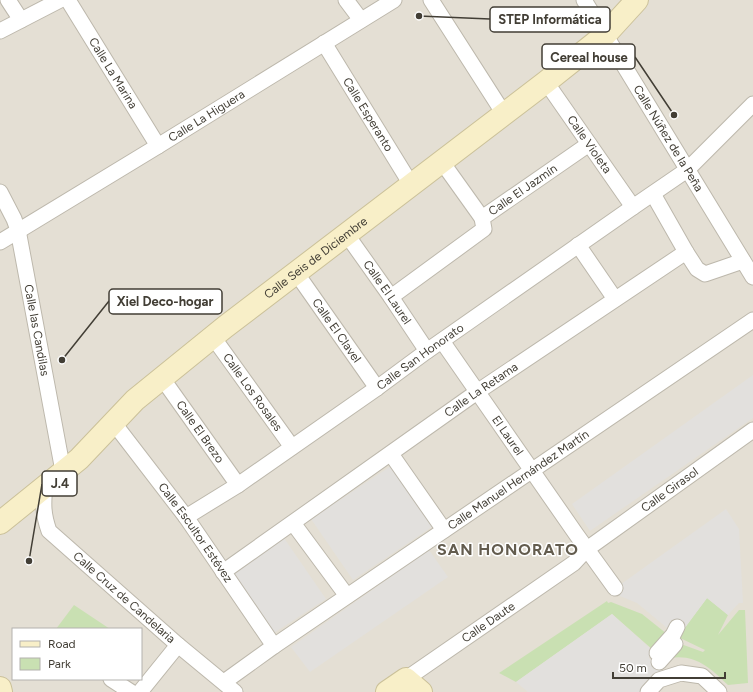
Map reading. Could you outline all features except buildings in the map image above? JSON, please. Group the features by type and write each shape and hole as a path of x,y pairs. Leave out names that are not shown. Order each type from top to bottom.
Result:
{"street":[{"path":"8,0 21,20"},
{"path":"0,31 60,0"},
{"name":"Calle La Marina","path":"68,0 158,146"},
{"path":"346,0 361,20"},
{"name":"Calle La Higuera","path":"0,242 394,0"},
{"path":"431,0 504,114"},
{"name":"Calle Núñez de la Peña","path":"584,0 753,277"},
{"name":"Calle Seis de Diciembre","path":"0,523 91,448 131,403 213,337 546,82 605,35 637,0"},
{"name":"Calle Esperanto","path":"324,43 412,186"},
{"name":"Calle Violeta","path":"546,82 633,207"},
{"name":"Calle San Honorato","path":"186,517 238,485 377,388 427,351 688,170 753,104"},
{"name":"Calle El Jazmín","path":"391,297 484,229 482,218 589,144"},
{"path":"442,162 482,218"},
{"name":"Calle las Candilas","path":"0,192 18,230 63,471"},
{"path":"653,194 697,269 705,274 743,261"},
{"name":"Calle El Laurel","path":"347,235 427,351"},
{"path":"578,246 615,299"},
{"name":"Calle La Retama","path":"223,572 478,392 686,252"},
{"name":"Calle El Clavel","path":"296,274 377,388"},
{"name":"Calle Manuel Hernández Martín","path":"229,687 274,646 753,320"},
{"name":"Calle Los Rosales","path":"213,337 292,447"},
{"name":"El Laurel","path":"442,341 615,588"},
{"name":"Calle El Brezo","path":"162,378 238,485"},
{"name":"Calle Escultor Estévez","path":"114,422 186,517 274,646"},
{"name":"Calle Girasol","path":"587,549 753,430"},
{"path":"390,454 444,530"},
{"name":"Calle Cruz de Candelaria","path":"45,486 43,503 44,518 49,531 178,645 229,687"},
{"path":"293,523 347,596"},
{"name":"Calle Daute","path":"387,692 413,685 574,563 587,549"},
{"path":"674,675 655,658 675,644 672,642 660,655 657,653 673,635 677,627"},
{"path":"140,692 178,645"},
{"path":"648,692 659,680 681,673 702,676 719,692"},
{"path":"113,680 131,692"},
{"path":"0,688 1,692"}],"shaded area":[{"path":"0,0 753,0 753,692 0,692"},
{"path":"753,375 753,418 590,531 572,504"},
{"path":"391,466 432,527 353,580 311,519"},
{"path":"726,509 739,529 743,603 739,603 728,615 707,598 678,637 637,603 610,592"},
{"path":"284,538 326,599 274,633 231,574"},
{"path":"429,550 448,577 310,672 291,647"},
{"path":"612,614 652,650 649,658 663,670 643,692 528,692 516,682"}],"green space":[{"path":"707,598 728,615 718,635 739,610 745,610 748,683 728,685 709,668 695,660 679,657 670,658 678,643 703,652 705,650 678,637"},
{"path":"607,601 608,603 611,602 642,614 667,634 653,650 612,614 516,682 499,673"},
{"path":"74,605 108,628 57,628"}],"place":[{"name":"STEP Informática","path":"419,16"},
{"name":"Cereal house","path":"674,115"},
{"name":"Xiel Deco-hogar","path":"62,360"},
{"name":"J.4","path":"29,561"}],"district":[{"name":"SAN HONORATO","path":"508,549"}]}
